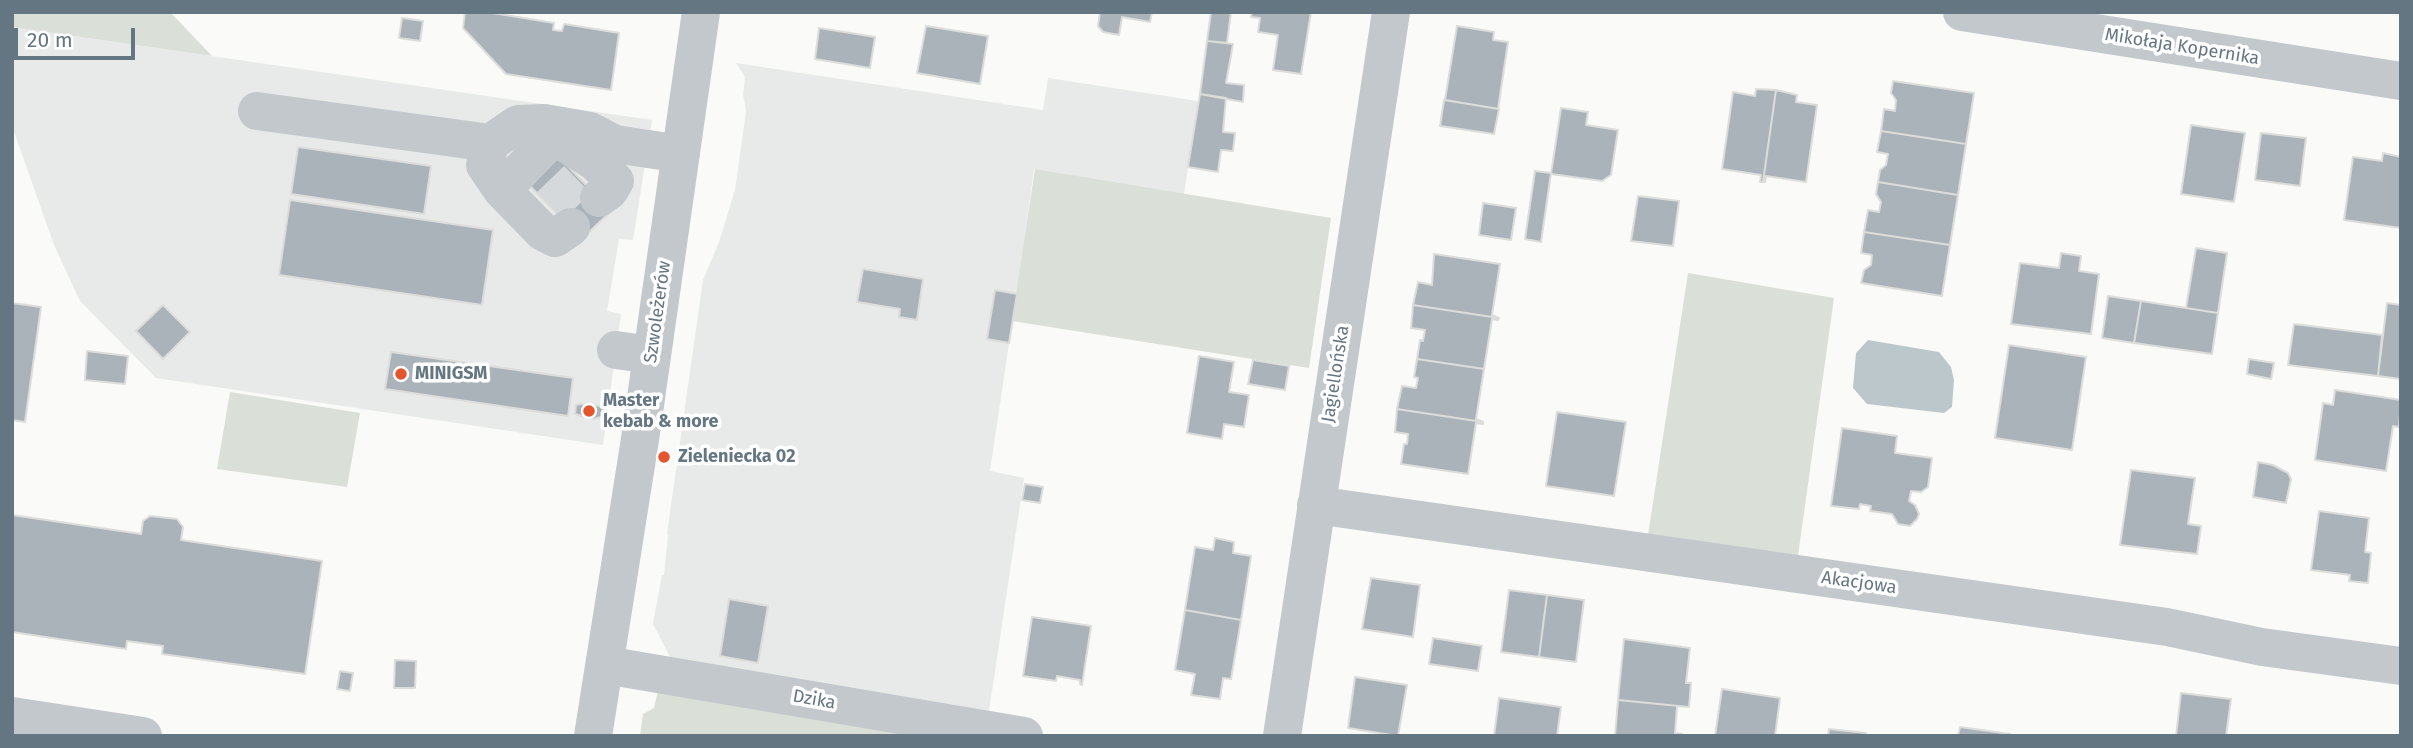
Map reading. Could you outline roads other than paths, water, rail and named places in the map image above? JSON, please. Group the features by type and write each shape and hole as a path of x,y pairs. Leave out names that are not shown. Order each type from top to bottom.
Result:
{"street":[{"name":"Szwoleżerów","path":"593,736 605,665 634,353 681,154 701,12"},
{"name":"Jagiellońska","path":"1282,736 1391,12"},
{"name":"Mikołaja Kopernika","path":"1962,12 2401,81"},
{"path":"257,111 491,143"},
{"path":"551,219 502,190 485,165 491,143 518,124 544,123 590,131 597,171"},
{"path":"502,190 554,136 597,171"},
{"path":"597,171 681,154"},
{"name":"Akacjowa","path":"1316,505 2167,627 2262,647 2401,666"},
{"name":"Dzika","path":"605,665 1024,736"},
{"path":"12,716 64,730 143,736"}],"tunnel":[{"path":"550,206 579,178"}],"place":[{"name":"MINIGSM","path":"401,374"},
{"name":"Master kebab & more","path":"589,411"},
{"name":"Zieleniecka 02","path":"664,457"}]}
